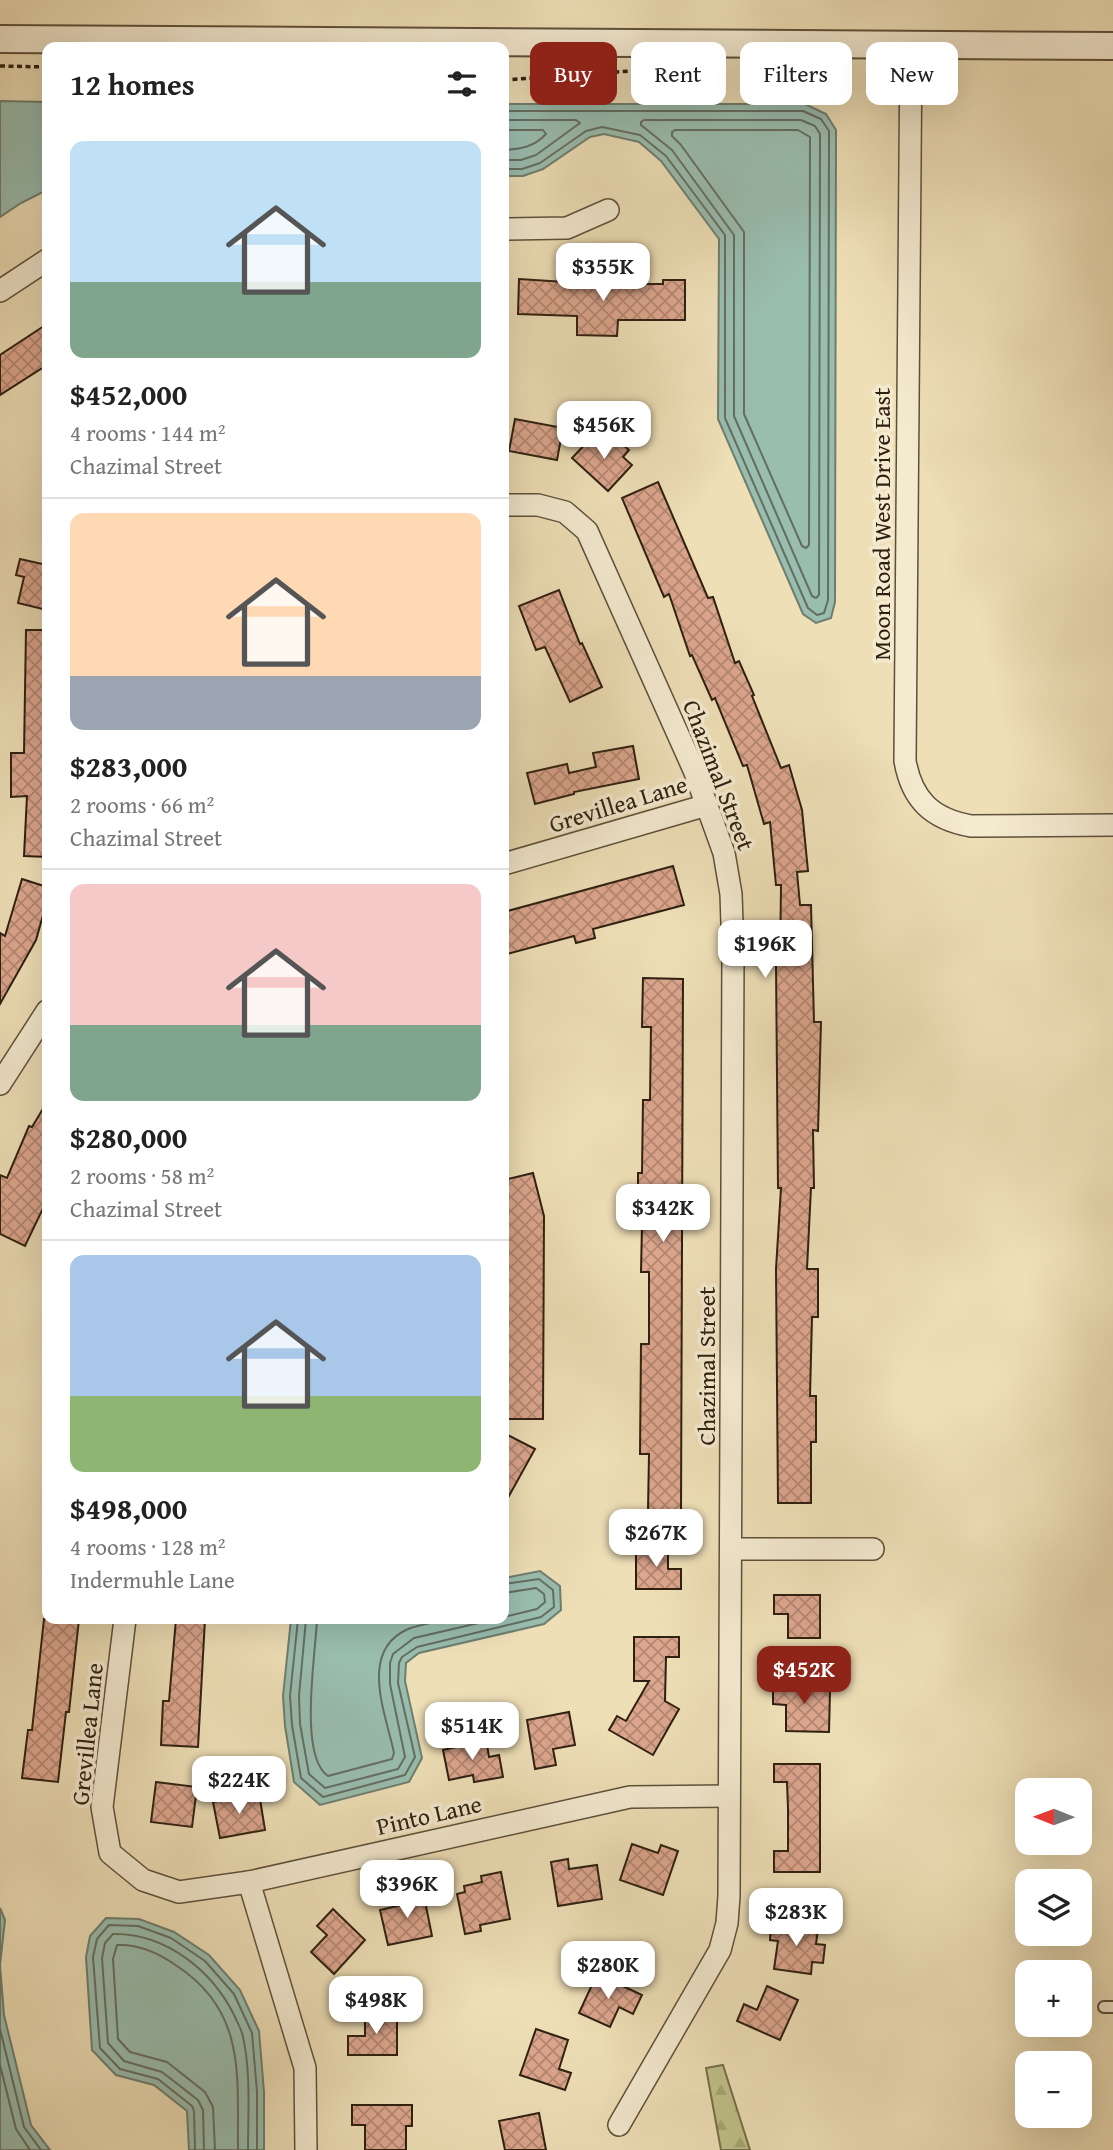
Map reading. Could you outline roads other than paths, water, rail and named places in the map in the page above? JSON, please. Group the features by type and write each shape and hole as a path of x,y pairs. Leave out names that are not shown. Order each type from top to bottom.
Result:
{"street":[{"path":"0,39 191,42"},
{"path":"509,45 866,44"},
{"path":"958,44 1113,46"},
{"name":"Moon Road West Drive East","path":"910,105 905,761 909,779 915,793 933,812 943,819 957,823 971,826 1113,825"},
{"path":"509,229 567,228 608,210"},
{"path":"0,290 42,263"},
{"name":"Chazimal Street","path":"509,505 538,505 565,512 587,531 694,770 724,853 732,908 732,1549 727,1923 720,1950 619,2125"},
{"name":"Grevillea Lane","path":"509,863 707,805"},
{"path":"0,1084 42,1019"},
{"path":"732,1549 873,1549"},
{"name":"Grevillea Lane","path":"110,1853 102,1807 124,1624"},
{"name":"Pinto Lane","path":"110,1853 143,1880 179,1892 249,1882 629,1797 729,1796"},
{"path":"249,1882 305,2068 306,2150"}],"water":[{"path":"0,101 42,102 42,192 0,217"},
{"path":"509,104 807,105 826,114 836,130 835,602 831,618 816,623 803,614 718,419 719,239 661,161 639,142 604,134 590,137 543,169 523,176 509,176"},
{"path":"540,1571 560,1586 561,1610 544,1624 419,1653 406,1663 405,1681 422,1758 409,1782 320,1805 294,1782 283,1696 290,1624 509,1624 509,1577"},
{"path":"0,1908 5,1920 0,1965"},
{"path":"106,1918 139,1919 174,1932 209,1955 240,1990 259,2031 264,2092 264,2150 189,2150 187,2111 154,2085 116,2075 92,2050 86,1957 90,1936"},
{"path":"0,1965 4,2015 31,2125 50,2150 0,2150"}]}
